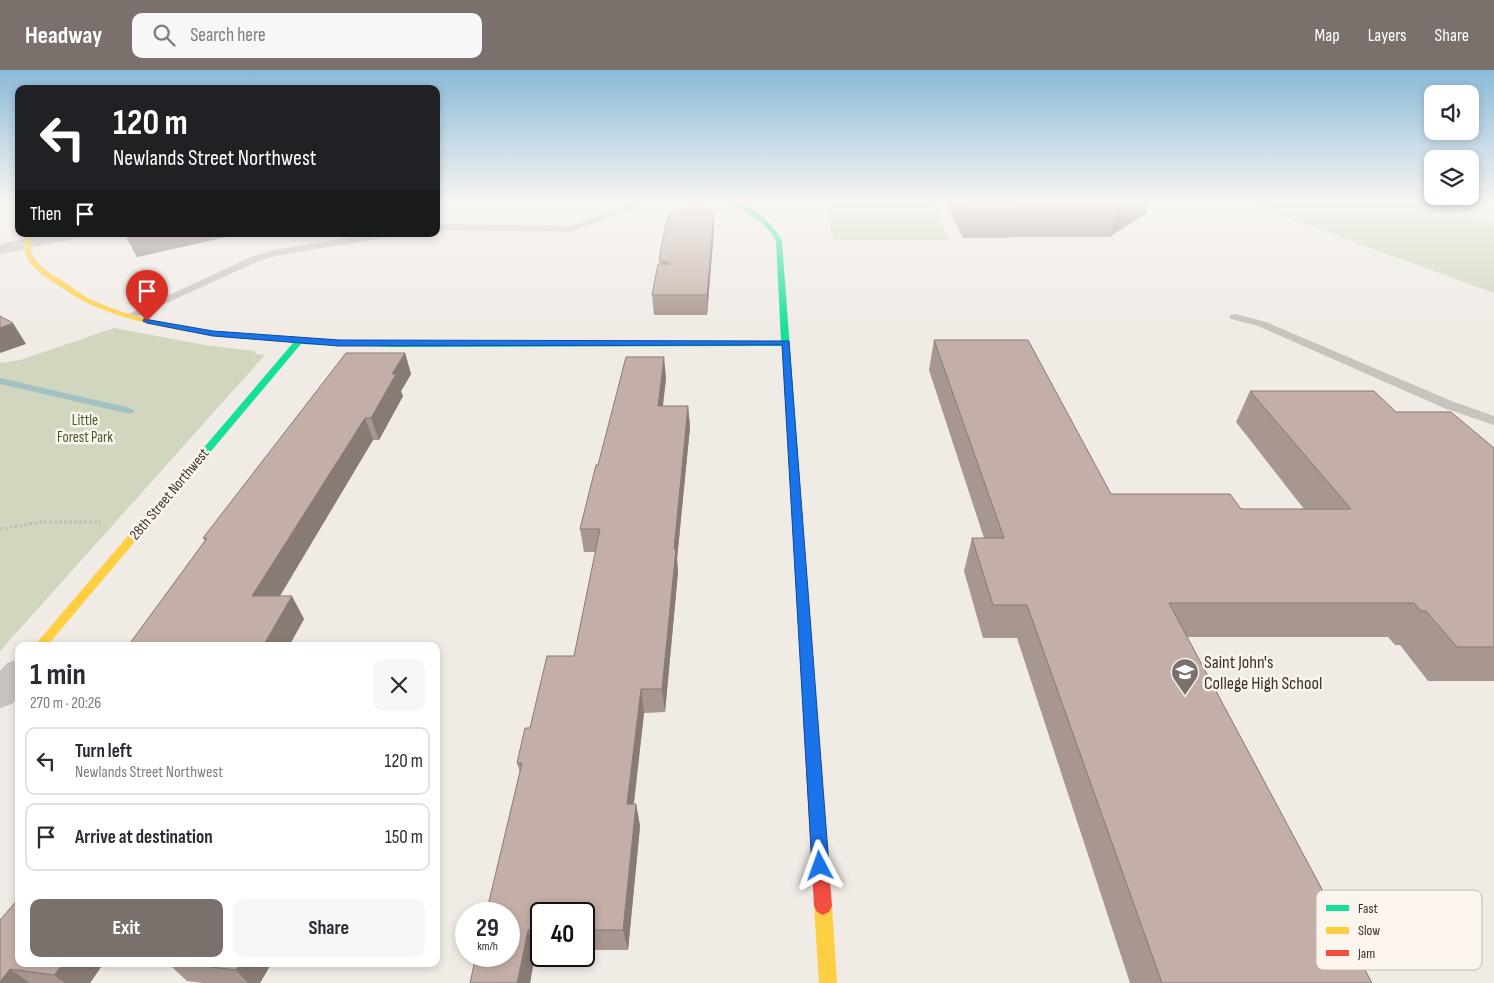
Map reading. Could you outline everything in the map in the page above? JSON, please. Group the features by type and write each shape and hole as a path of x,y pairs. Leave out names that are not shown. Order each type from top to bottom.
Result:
{"street":[{"path":"0,249 15,244"},
{"path":"27,244 27,255 34,264 72,294 99,306 130,316 193,330 299,341 389,344 786,342"},
{"path":"779,244 828,983"},
{"name":"28th Street Northwest","path":"43,642 299,341"},
{"path":"0,694 15,677"}],"lane":[{"path":"130,316 255,260 273,254 333,244"},
{"path":"1235,317 1262,324 1449,405 1494,421"}],"path":[{"path":"0,529 41,522 146,522"}],"green space":[{"path":"1358,244 1494,244 1494,293"},
{"name":"Little Forest Park","path":"114,328 205,345 254,351 256,354 265,355 0,651 0,363 20,360"}],"building":[{"path":"662,244 711,244 707,295 652,295 658,264 670,264 659,259"},
{"path":"0,316 13,323 0,328"},
{"path":"934,340 1028,340 1111,494 1230,494 1241,509 1351,509 1250,391 1374,391 1396,412 1451,412 1494,448 1494,647 1457,647 1426,611 1421,611 1414,603 1169,603 1322,890 1316,890 1316,970 1365,970 1372,983 1162,983 1027,605 993,605 972,538 1004,538"},
{"path":"346,353 405,353 392,374 396,374 371,418 365,418 252,596 292,596 265,642 131,642 207,538 203,538"},
{"path":"626,357 664,357 658,406 688,406 662,689 641,689 627,804 636,804 623,930 595,930 595,902 530,902 530,930 528,930 517,983 470,983 474,967 520,967 520,902 489,902 522,763 517,763 525,728 530,728 547,656 574,656 600,529 580,529 596,465 598,465"},
{"path":"15,903 15,967 61,967 54,975 10,969 0,982 0,920"},
{"path":"211,967 238,967 236,970"}],"waterway":[{"path":"0,381 130,411"}],"traffic: fast":[{"path":"779,244 810,715"},
{"path":"294,341 394,344 786,343"},
{"path":"171,492 299,341"}],"traffic: slow":[{"path":"27,244 31,260 45,273 87,300 139,319 199,332 294,341"},
{"path":"43,642 171,492"},
{"path":"823,906 828,983"}],"traffic: jam":[{"path":"810,715 823,906"}],"place":[{"name":"Saint John's College High School","path":"1185,696"}],"route":[{"path":"147,321 184,329 256,338 339,343 786,342 820,866"}]}
